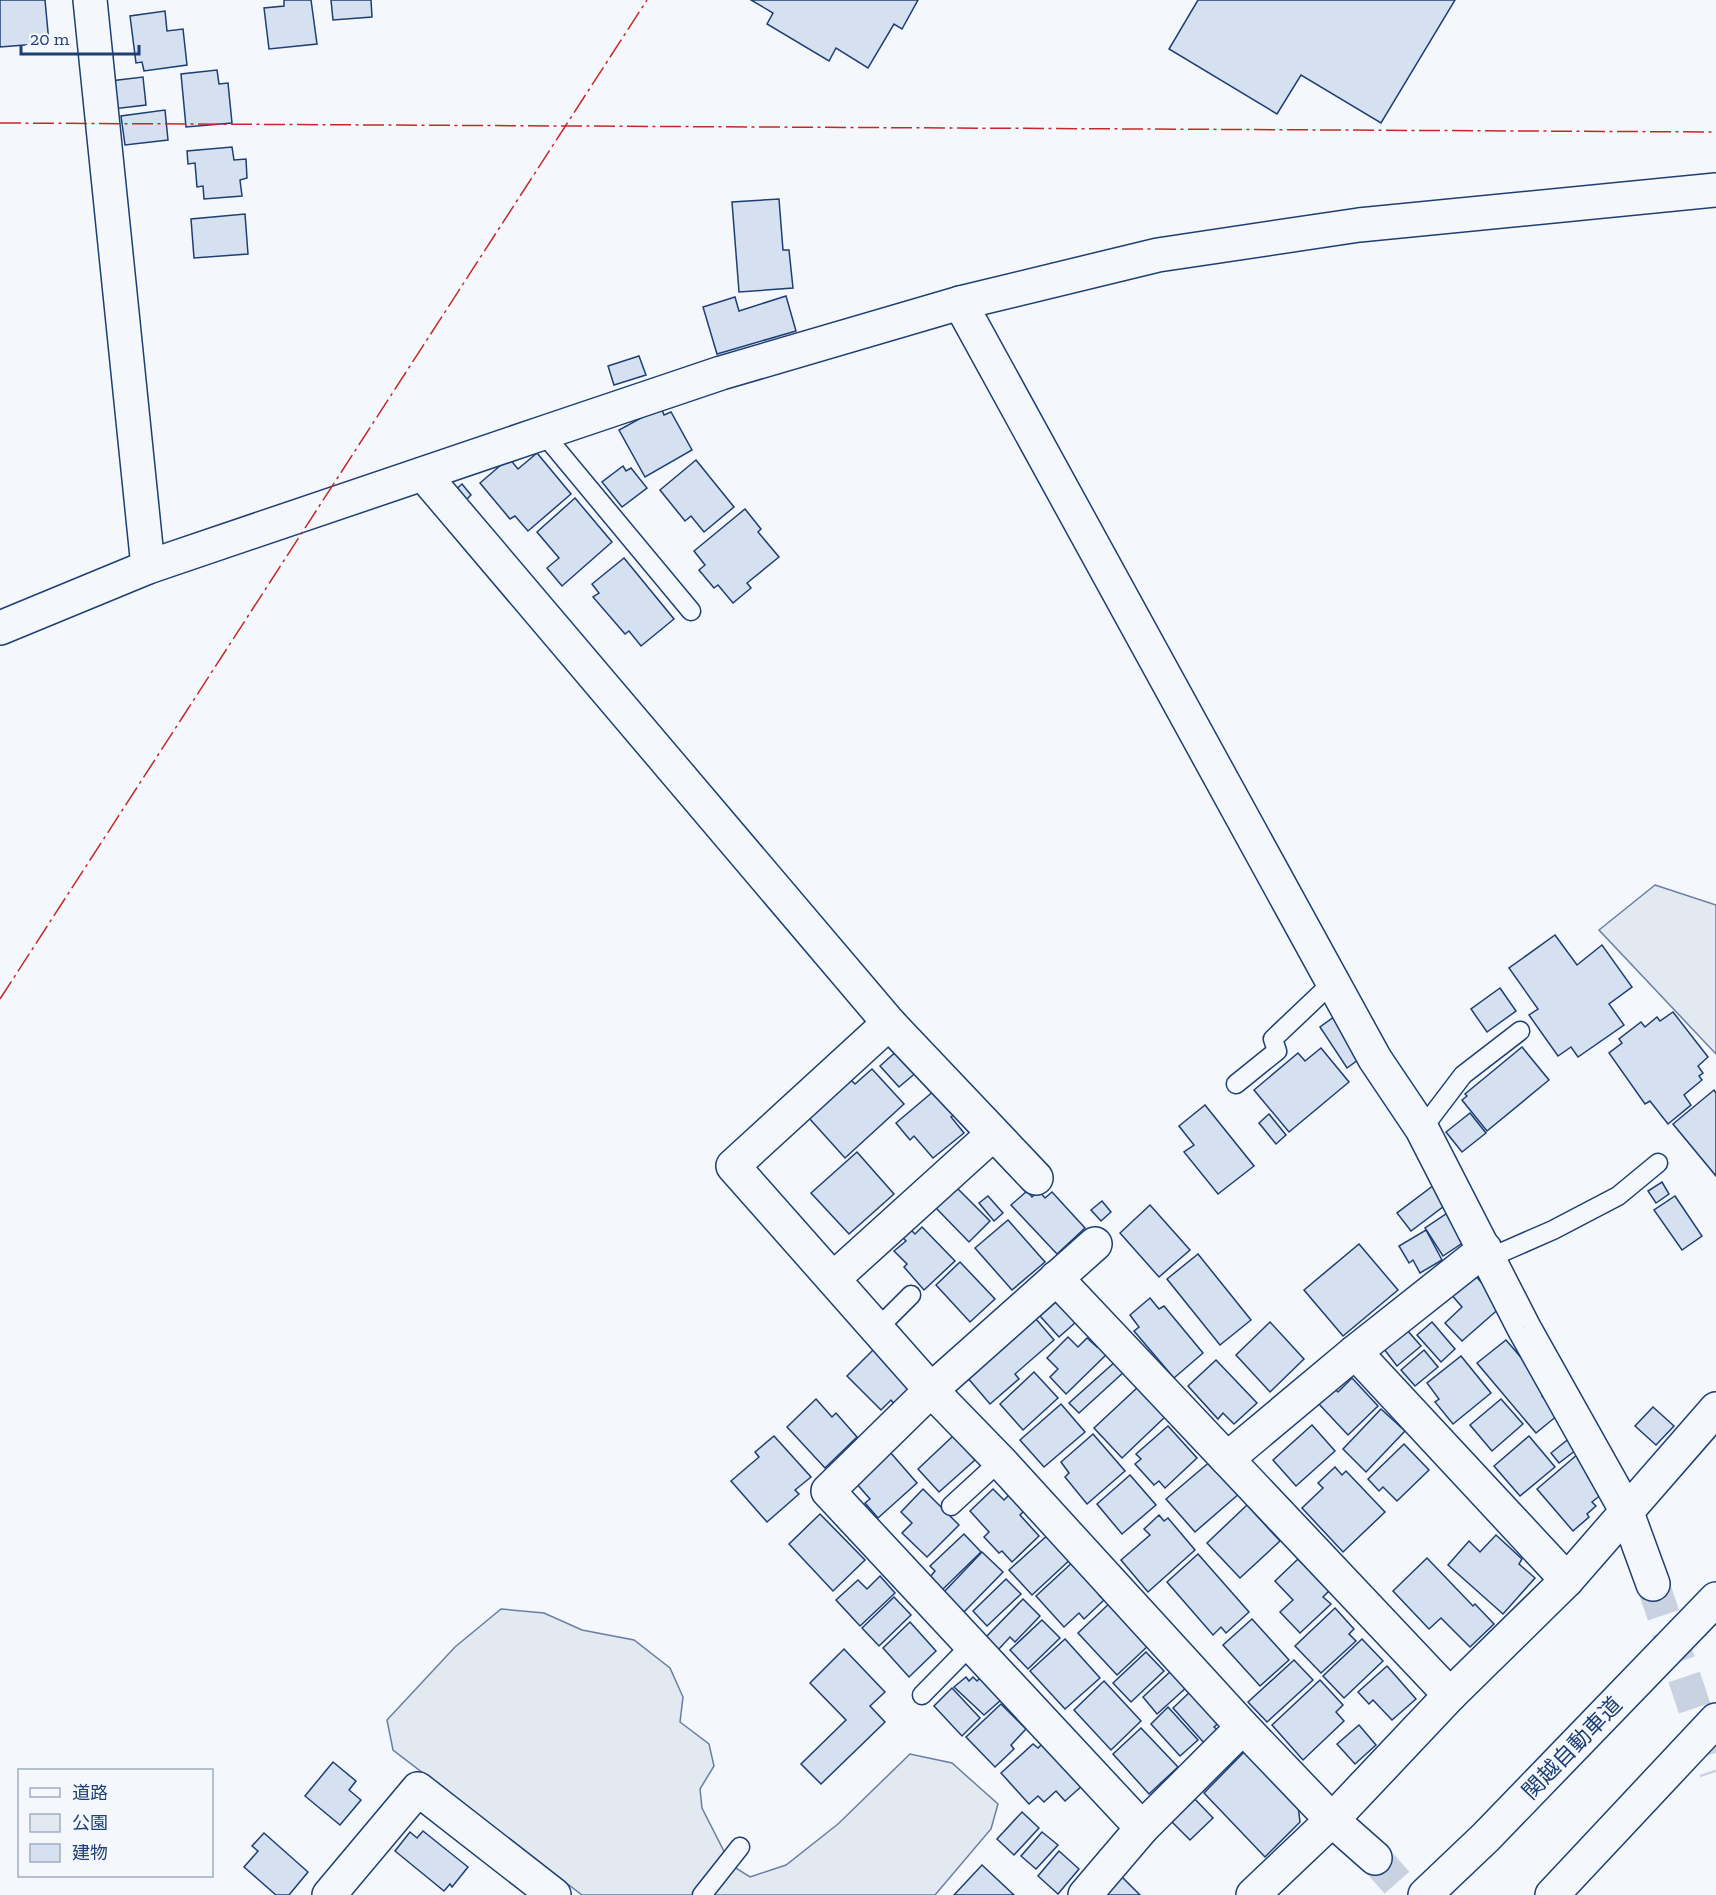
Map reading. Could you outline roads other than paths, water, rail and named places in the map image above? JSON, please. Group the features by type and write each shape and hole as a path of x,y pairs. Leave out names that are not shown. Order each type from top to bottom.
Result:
{"main road":[{"path":"90,0 148,567"},
{"path":"0,628 148,567 543,433 721,373 960,303 1158,255 1359,225 1716,190"},
{"path":"960,303 1375,1059 1422,1129 1524,1328 1626,1510 1653,1584"},
{"path":"424,475 889,1023 992,1135 1036,1178"},
{"path":"889,1023 733,1166 932,1390 1000,1461 1243,1727 1332,1820 1375,1858"},
{"path":"833,1279 992,1135"},
{"path":"1095,1244 932,1390 828,1491 1142,1828"},
{"path":"1227,1460 1355,1352 1487,1254"},
{"path":"1056,1278 1450,1695"},
{"path":"1355,1352 1568,1580"},
{"path":"1253,1895 1332,1820 1450,1695 1568,1580 1626,1510 1716,1409"},
{"name":"関越自動車道","path":"1425,1895 1486,1837 1716,1599"},
{"path":"1552,1895 1716,1720"},
{"path":"1085,1895 1142,1828 1243,1727"},
{"path":"329,1895 418,1789 554,1895"}],"lane":[{"path":"543,433 691,611"},
{"path":"1236,1084 1277,1051 1273,1040 1334,981"},
{"path":"1422,1129 1463,1075 1520,1031"},
{"path":"1487,1254 1553,1230 1618,1196 1658,1163"},
{"path":"877,1329 911,1295"},
{"path":"951,1506 1000,1461"},
{"path":"922,1695 971,1645"},
{"path":"702,1895 740,1848"}],"tunnel":[{"path":"1653,1584 1716,1772"},
{"path":"1375,1858 1408,1895"}]}
